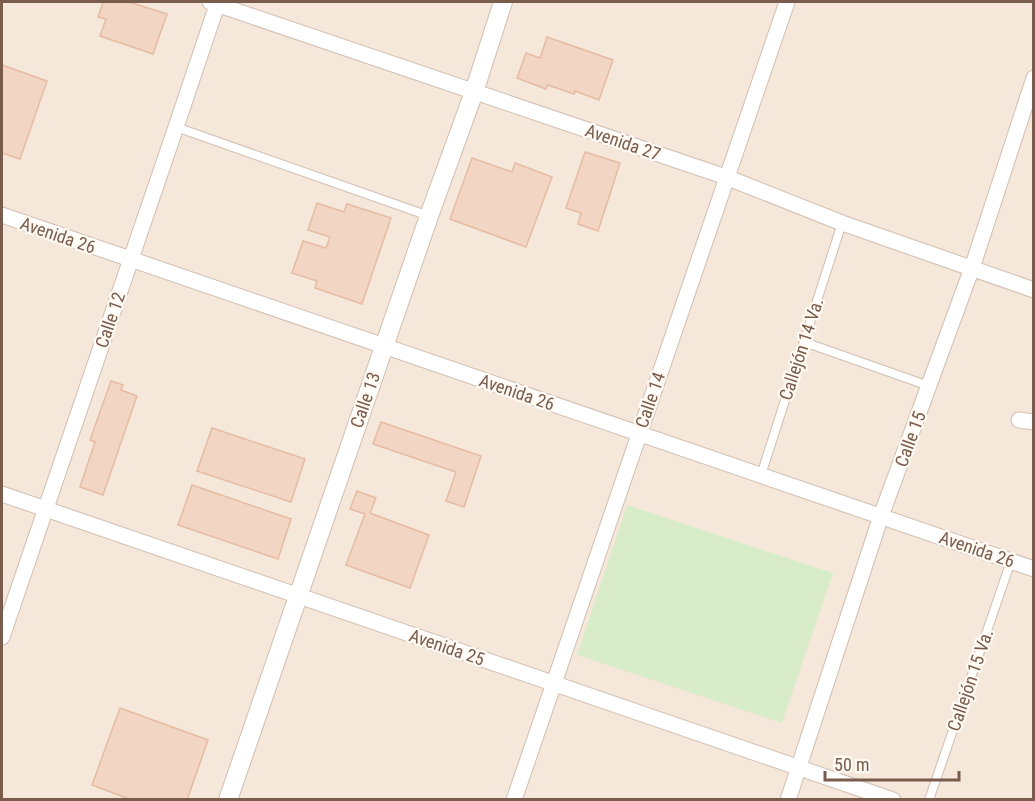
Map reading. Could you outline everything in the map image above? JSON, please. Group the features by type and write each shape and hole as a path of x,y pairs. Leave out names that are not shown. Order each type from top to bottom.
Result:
{"street":[{"name":"Avenida 27","path":"215,2 726,177 842,223 1034,290"},
{"name":"Calle 12","path":"2,637 176,128 215,2"},
{"name":"Calle 13","path":"228,800 429,216 474,92 503,2"},
{"name":"Calle 14","path":"516,799 787,2"},
{"name":"Calle 15","path":"788,800 881,516 972,268 1034,78"},
{"name":"Avenida 26","path":"2,215 1034,568"},
{"name":"Avenida 25","path":"2,494 893,800"}],"lane":[{"path":"176,128 429,216"},
{"name":"Callejón 14 Va.","path":"760,475 842,223"},
{"path":"804,342 929,386"},
{"name":"Callejón 15 Va.","path":"929,800 1011,561"}],"shaded area":[{"path":"2,2 1033,2 1033,799 2,799"}],"green space":[{"path":"627,505 833,573 782,723 577,655"}],"building":[{"path":"103,2 129,2 167,14 153,54 100,36 106,19 98,17"},
{"path":"547,37 613,60 599,100 575,91 574,94 548,85 546,89 517,78 526,53 540,58"},
{"path":"2,65 47,81 20,159 2,153"},
{"path":"585,152 620,163 598,231 578,224 581,213 566,208"},
{"path":"472,158 512,172 515,163 552,177 526,247 450,219"},
{"path":"317,203 344,212 347,204 391,218 362,304 315,288 317,281 292,273 303,241 326,248 330,237 308,230"},
{"path":"111,381 123,385 121,390 137,396 103,495 80,487 95,442 90,440"},
{"path":"381,422 481,456 464,507 446,501 456,472 373,444"},
{"path":"212,428 305,459 291,502 197,471"},
{"path":"192,485 291,519 278,559 178,525"},
{"path":"357,491 376,498 370,513 429,535 410,588 346,565 365,514 350,509"},
{"path":"120,708 208,740 187,800 132,800 92,785"}]}
